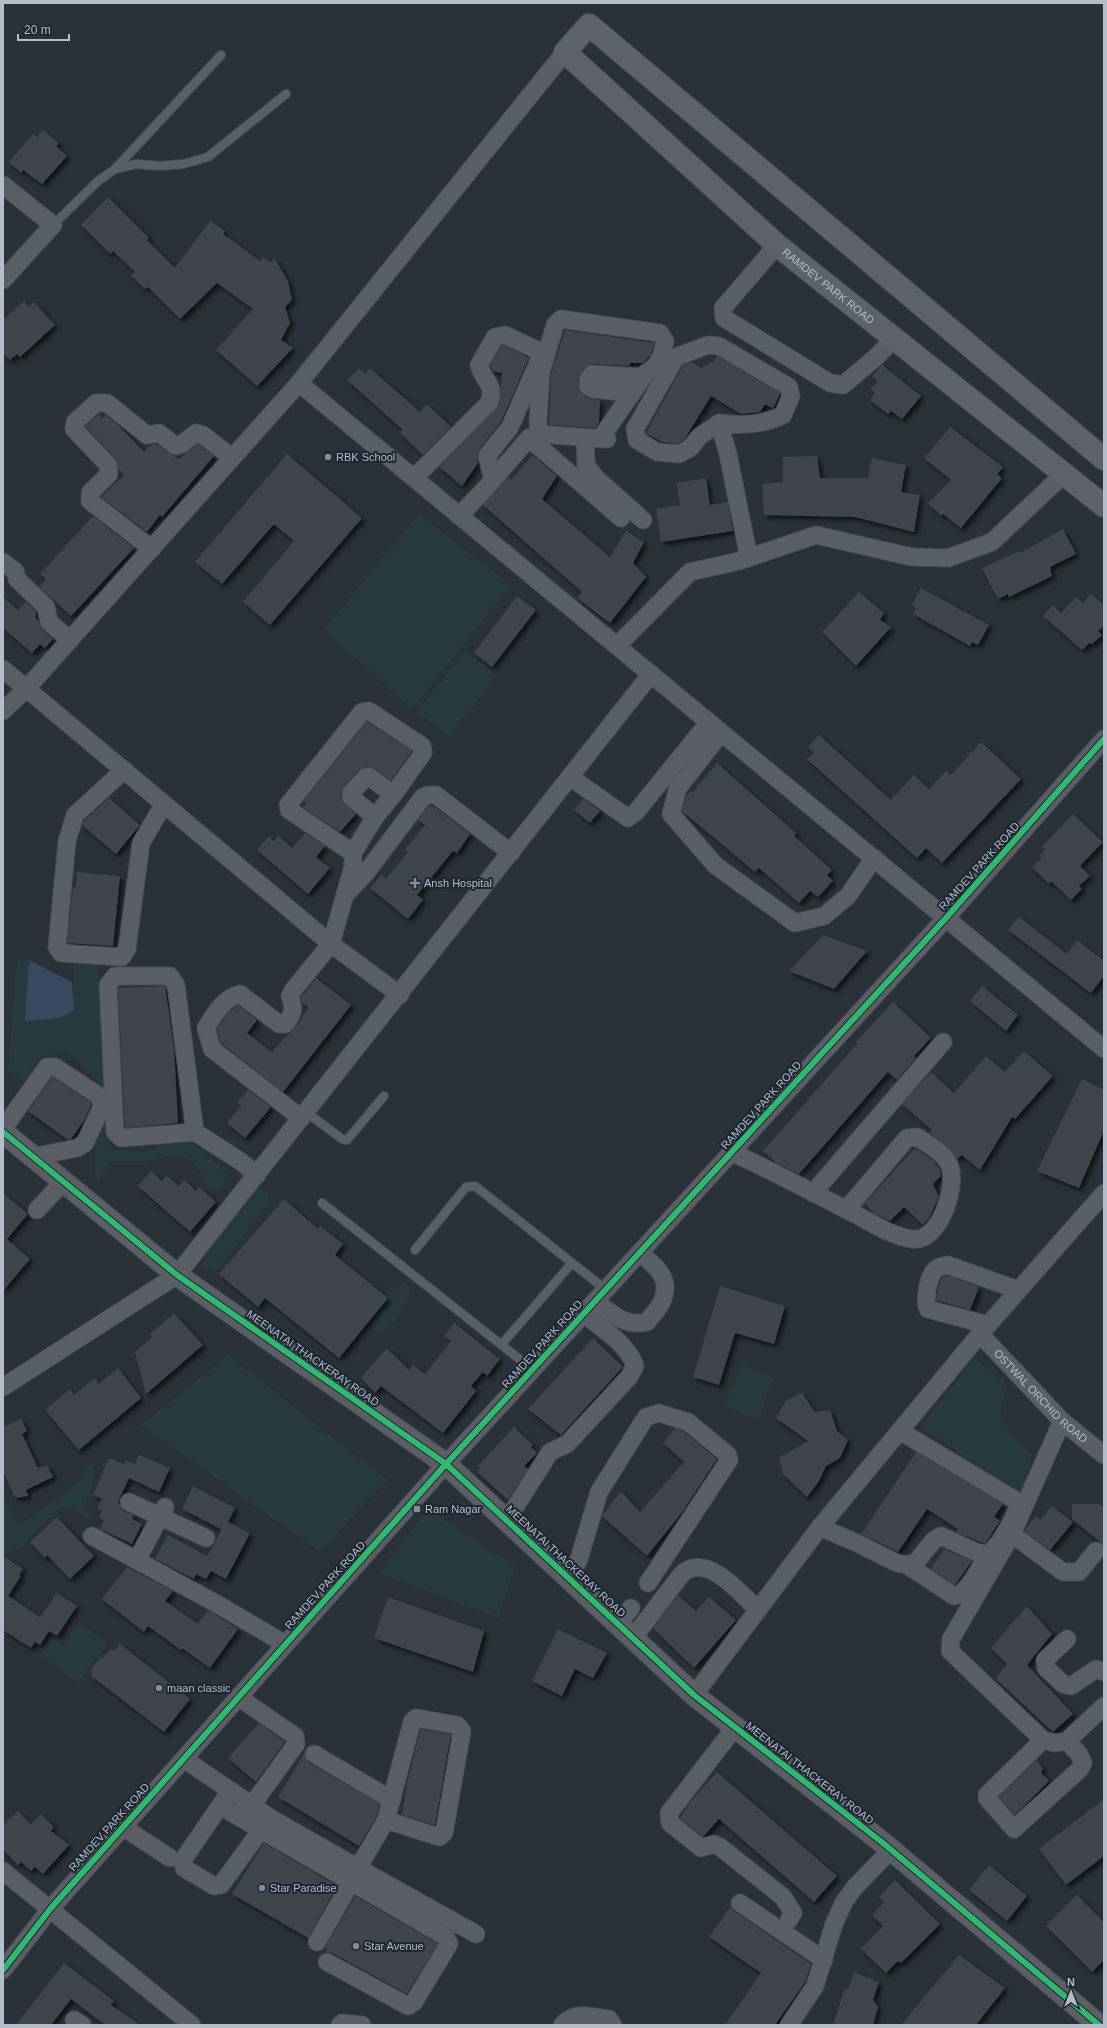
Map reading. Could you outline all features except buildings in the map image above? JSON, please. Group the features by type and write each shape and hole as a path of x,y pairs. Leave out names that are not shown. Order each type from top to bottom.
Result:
{"main road":[{"path":"565,52 589,25 1104,459"},
{"name":"RAMDEV PARK ROAD","path":"565,52 777,245 1065,473 1104,506"}],"street":[{"path":"3,711 26,689 299,383 565,52"},
{"path":"3,184 53,225 3,280"},
{"path":"777,245 723,308 724,318 830,383 843,385 875,358 894,339"},
{"path":"459,516 534,436 538,422 541,372 555,325 561,319 660,333 665,341 661,360 657,366 644,377 597,439 586,465 594,477 643,520"},
{"path":"414,478 489,402 492,395 491,386 481,373 479,365 495,337 505,335 538,350 540,358 510,427 487,456 493,480"},
{"path":"708,345 719,346 789,388 791,396 783,415 772,421 740,425 719,423 700,436 690,448 679,454 657,452 637,440 635,429 676,357 708,345"},
{"path":"632,393 593,389 588,386 588,380 592,374 644,377"},
{"path":"299,383 1104,1049"},
{"path":"152,549 90,501 90,493 109,474 108,465 74,429 75,422 96,403 107,403 147,434 158,433 176,446 182,444 196,432 203,435 232,458"},
{"path":"719,423 728,454 749,558"},
{"path":"534,436 597,439"},
{"path":"534,436 621,518"},
{"path":"617,646 690,572 749,558 816,535 912,558 948,558 992,542 1065,473"},
{"path":"3,562 15,571 17,579 46,607 49,622 70,640"},
{"path":"3,669 331,944 400,995"},
{"path":"3,1387 66,1344 177,1275 400,995 651,674"},
{"path":"304,1115 212,1049 206,1028 216,1010 234,996 240,994 279,1024 285,1024 292,1017 294,1006 290,996 293,990 331,944 353,866 353,854 375,817 423,753 422,746 369,711 362,712 288,805 289,810 353,854"},
{"path":"570,777 628,818 636,812 715,727"},
{"path":"715,727 678,788 671,814 715,865 795,923 824,916 848,896 874,858"},
{"name":"RAMDEV PARK ROAD","path":"3,1970 51,1908 285,1644 532,1369 946,918 1104,739"},
{"path":"124,770 75,815 66,841 57,947 61,953 122,957 127,949 140,843 164,804"},
{"path":"375,817 351,797 351,793 366,777 370,777 393,795"},
{"path":"345,895 364,874 423,797 428,795 436,795 511,854"},
{"path":"195,1132 176,985 170,976 115,976 108,985 115,1132 121,1138 195,1132 240,1161 257,1175"},
{"path":"813,1193 943,1042"},
{"path":"3,1131 47,1067 55,1066 99,1096 102,1106 85,1143 77,1148 32,1157"},
{"name":"MEENATAI THACKERAY ROAD","path":"3,1131 62,1182 177,1275 446,1464 694,1695 887,1846 1099,2025"},
{"path":"731,1152 846,1210 899,1235 914,1239 934,1230 951,1193 952,1176 950,1166 941,1154 917,1137 907,1138 846,1210"},
{"path":"38,1210 62,1182"},
{"path":"694,1695 820,1527 1018,1290 1104,1193"},
{"path":"594,1301 628,1323 635,1325 647,1322 663,1300 665,1287 661,1271 639,1253"},
{"path":"984,1330 928,1309 927,1301 931,1276 936,1270 948,1265 1018,1290"},
{"path":"507,1520 550,1452 567,1444 629,1377 635,1366 632,1357 623,1346 594,1301"},
{"name":"OSTWAL ORCHID ROAD","path":"984,1330 1062,1421 1104,1455"},
{"path":"569,1578 579,1559 599,1492 646,1417 659,1413 688,1422 728,1455 729,1460 648,1583"},
{"path":"1062,1421 1012,1534 951,1639 950,1652 1043,1740 1055,1743 1067,1741 1104,1706"},
{"path":"900,1431 1015,1500 1018,1506 1015,1516 996,1547 988,1555 964,1591 959,1595 954,1596 907,1564"},
{"path":"129,1502 162,1512 206,1538"},
{"path":"137,1560 162,1512"},
{"path":"820,1527 897,1563 907,1564 916,1562 934,1540 941,1536 976,1552 988,1555"},
{"path":"1012,1534 1063,1572 1079,1572 1096,1551"},
{"path":"92,1536 217,1604 285,1644"},
{"path":"633,1638 681,1575 687,1568 692,1566 702,1566 722,1577 758,1610"},
{"path":"618,1624 631,1608"},
{"path":"1066,1639 1045,1660 1046,1668 1062,1684 1071,1686 1096,1669 1104,1672"},
{"path":"230,1791 183,1860 184,1868 214,1886 222,1885 259,1820 296,1744 295,1736 238,1697"},
{"path":"317,1942 386,1820 412,1722 416,1718 456,1725 462,1731 444,1833 439,1837 386,1820"},
{"path":"735,1727 669,1813 670,1823 701,1848 714,1844 720,1847 782,1896 793,1913 789,1920"},
{"path":"1043,1740 987,1795 987,1798 1014,1828 1080,1769 1083,1763 1079,1754 1067,1741"},
{"path":"314,1754 392,1800"},
{"path":"184,1758 230,1791 259,1820"},
{"path":"220,1806 259,1820 354,1875 446,1937 449,1944 414,2002 408,2006 327,1962"},
{"path":"123,1826 170,1858"},
{"path":"789,2025 814,1986 824,1960 834,1924 844,1902 887,1846"},
{"path":"3,1871 51,1908 192,2025"},
{"path":"354,1875 476,1934"},
{"path":"740,1903 824,1960"},
{"path":"562,2025 567,2019 576,2015 609,2019 613,2025"},
{"path":"340,2025 342,2023 362,2025"}],"lane":[{"path":"53,225 98,181 115,169 221,56"},
{"path":"115,169 136,164 160,166 183,164 208,157 286,94"},
{"path":"304,1115 342,1139 347,1140 384,1096"},
{"path":"415,1250 466,1187 475,1186 572,1263 594,1301"},
{"path":"322,1203 532,1369"},
{"path":"502,1344 572,1263"}],"green space":[{"path":"419,514 511,585 412,709 324,630"},
{"path":"465,651 497,676 449,736 417,712"},
{"path":"17,959 29,960 25,1021 73,1010 74,960 98,963 103,1086 68,1052 39,1057 24,1082 8,1071"},
{"path":"100,1116 106,1121 108,1143 113,1150 141,1152 156,1149 163,1139 182,1134 213,1159 228,1177 218,1190 208,1187 202,1174 191,1161 176,1155 147,1161 110,1161 99,1182 95,1176 95,1146 90,1131"},
{"path":"258,1186 268,1192 269,1203 216,1271 205,1269 202,1265 207,1253"},
{"path":"404,1283 411,1287 403,1308 391,1324 378,1333 374,1323 383,1305 394,1289"},
{"path":"228,1355 387,1480 320,1552 141,1425"},
{"path":"974,1358 1008,1385 1001,1412 1004,1424 1012,1435 1032,1454 1023,1498 921,1427"},
{"path":"742,1364 774,1378 758,1420 724,1406"},
{"path":"86,1465 93,1465 94,1475 85,1506 95,1522 68,1508 61,1507 38,1528 22,1547 3,1554 3,1493 17,1523 23,1523 63,1495 82,1479"},
{"path":"427,1508 515,1566 498,1618 379,1573"},
{"path":"79,1623 108,1643 78,1683 40,1656 51,1640 62,1645"}],"water":[{"path":"29,960 72,982 74,1010 60,1018 25,1021"}],"cycle path":[{"path":"3,1970 51,1908 446,1464 946,918 1104,739"},
{"path":"3,1132 177,1275 446,1464 694,1695 883,1843 1099,2025"}],"place":[{"name":"RBK School","path":"328,457"},
{"name":"Ansh Hospital","path":"415,883"},
{"name":"Ram Nagar","path":"417,1509"},
{"name":"maan classic","path":"159,1688"},
{"name":"Star Paradise","path":"262,1888"},
{"name":"Star Avenue","path":"356,1946"}]}
